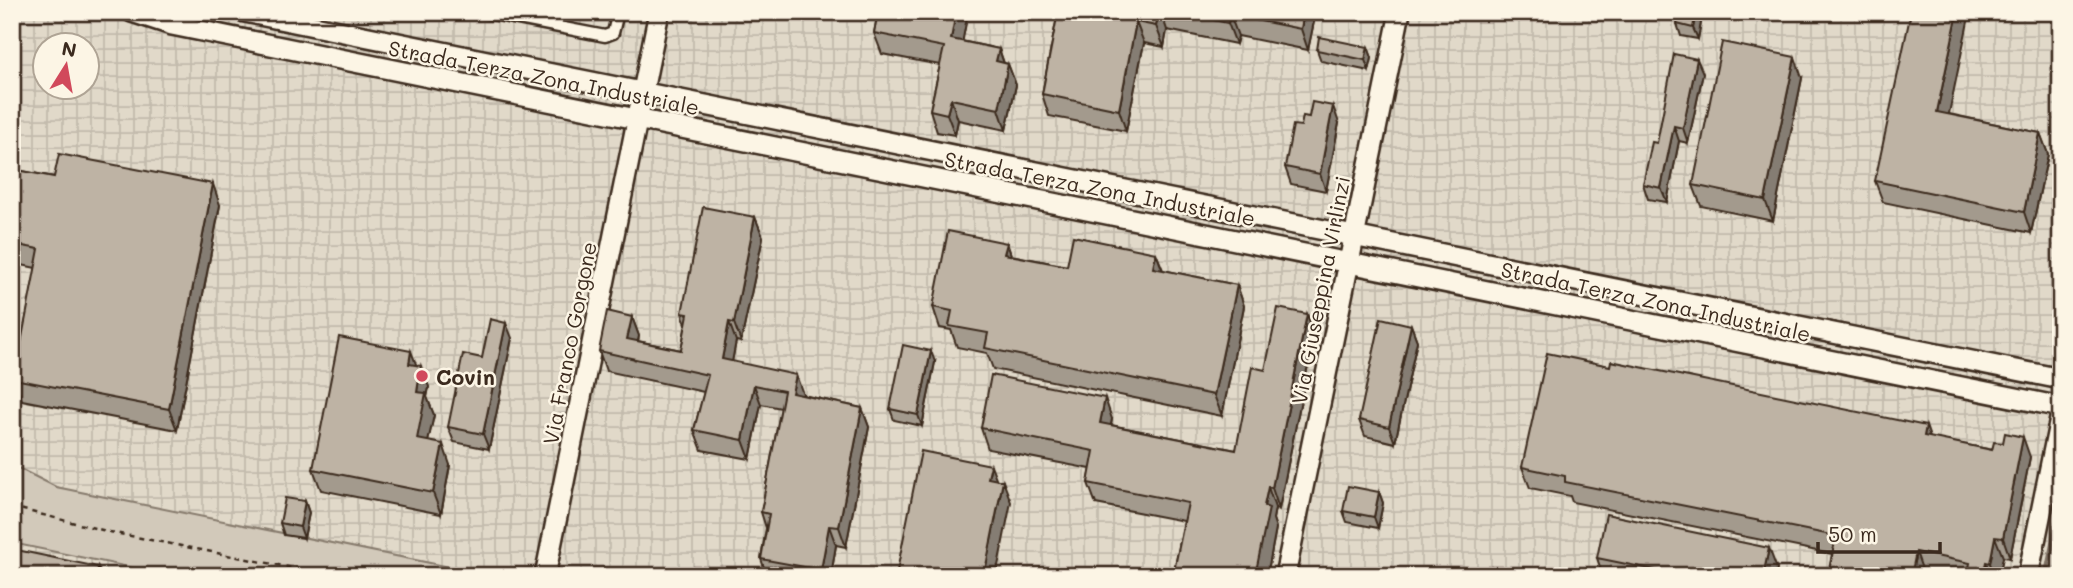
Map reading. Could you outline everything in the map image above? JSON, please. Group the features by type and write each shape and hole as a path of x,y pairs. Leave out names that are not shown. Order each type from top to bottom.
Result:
{"street":[{"name":"Strada Terza Zona Industriale","path":"132,12 172,25 2061,407"},
{"name":"Strada Terza Zona Industriale","path":"245,12 2061,379"},
{"path":"643,91 659,12"},
{"name":"Via Giuseppina Virlinzi","path":"1285,576 1400,12"},
{"name":"Via Franco Gorgone","path":"545,576 643,91"},
{"path":"2028,576 2061,414"}],"lane":[{"path":"482,12 605,36 613,33 618,12"}],"path":[{"path":"12,508 110,532 334,576"}],"shaded area":[{"path":"12,12 2061,12 2061,576 12,576"},
{"path":"12,465 56,487 494,576 172,576 12,543"}],"building":[{"path":"878,12 956,12 951,39 999,49 996,61 1008,64 999,109 951,99 947,114 930,110 944,47 874,33"},
{"path":"1058,12 1159,12 1156,26 1136,22 1119,110 1042,94"},
{"path":"1175,12 1304,12 1301,29 1230,15 1228,23"},
{"path":"1679,12 1696,12 1693,28 1677,24"},
{"path":"1911,12 1958,12 1937,112 2040,133 2024,212 1875,181"},
{"path":"1319,37 1368,47 1365,60 1317,50"},
{"path":"1722,42 1795,57 1765,200 1693,185"},
{"path":"1674,54 1697,59 1683,128 1674,126 1661,188 1643,184 1652,142 1657,143"},
{"path":"1312,102 1333,106 1320,174 1285,167 1293,125 1301,126 1303,116 1309,117"},
{"path":"59,154 213,184 169,409 14,379 39,249 12,244 12,169 54,177"},
{"path":"703,207 755,217 734,323 729,322 722,359 796,375 792,393 862,408 839,527 829,526 821,570 761,559 769,514 761,512 784,391 754,385 743,440 694,430 708,375 599,351 607,311 632,317 627,339 681,350 688,314 682,313"},
{"path":"948,231 1007,243 1004,254 1067,266 1073,236 1156,253 1153,268 1237,285 1214,395 985,348 988,333 949,326 952,311 933,307"},
{"path":"1278,308 1307,314 1272,488 1268,487 1264,506 1269,508 1255,576 1173,576 1188,503 1088,483 1094,451 981,428 991,375 1105,398 1100,423 1236,450 1252,367 1265,370"},
{"path":"1381,318 1411,325 1389,427 1359,420"},
{"path":"490,319 506,323 483,434 448,427 463,354 482,358"},
{"path":"339,337 411,351 409,364 421,366 417,392 426,393 417,439 443,444 433,493 313,469"},
{"path":"903,345 931,351 918,415 890,409"},
{"path":"1547,353 1610,366 1611,361 1926,426 1924,436 1992,450 1994,442 2003,443 2005,433 2023,437 2003,538 1995,537 1990,563 1986,562 1984,571 1969,568 1970,563 1916,552 1911,576 1828,576 1836,536 1565,482 1565,476 1522,467"},
{"path":"921,451 991,465 988,478 1003,481 984,576 896,576"},
{"path":"1348,486 1379,492 1374,517 1343,511"},
{"path":"285,498 305,501 300,527 280,523"},
{"path":"1606,514 1769,548 1763,576 1685,576 1597,558"},
{"path":"12,549 98,567 97,576 12,576"}],"waterway":[{"path":"2046,576 2061,502"}],"place":[{"name":"Covin","path":"422,376"}]}
